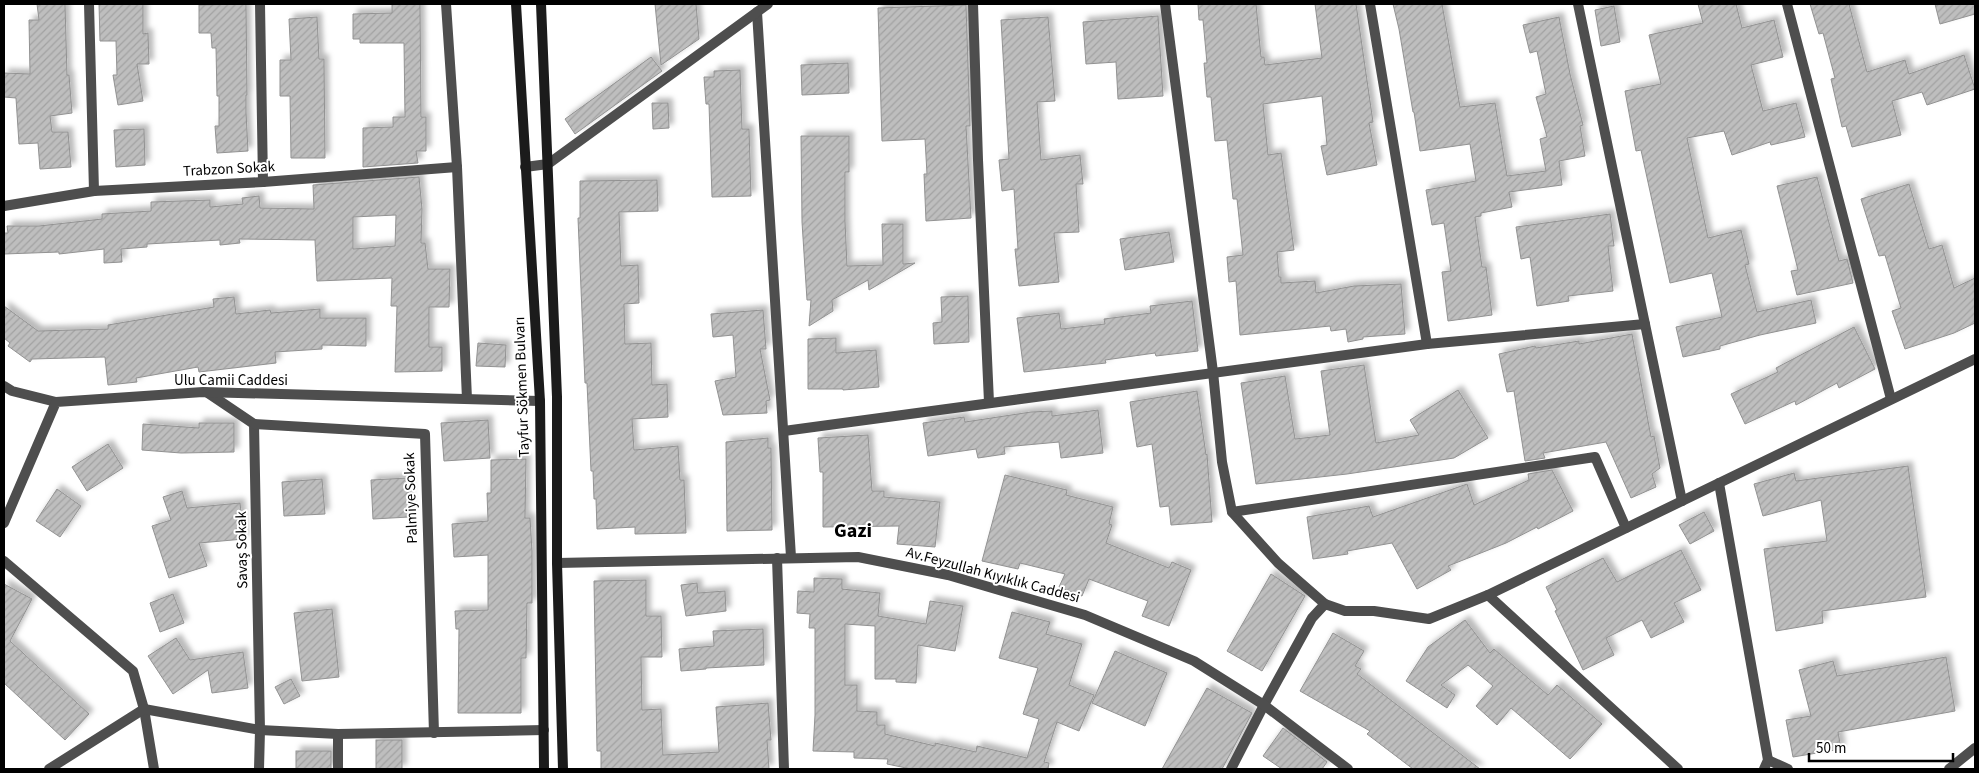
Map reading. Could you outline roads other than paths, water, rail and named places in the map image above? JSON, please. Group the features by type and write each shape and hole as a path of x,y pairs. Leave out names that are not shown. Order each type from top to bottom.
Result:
{"main road":[{"name":"Tayfur Sökmen Bulvarı","path":"516,4 540,401 544,769"},
{"path":"541,4 557,397 558,563 564,769"}],"street":[{"path":"89,4 94,191"},
{"path":"260,4 263,182"},
{"path":"446,4 457,167 467,399"},
{"path":"525,167 548,164 768,4"},
{"path":"973,4 989,402"},
{"path":"1165,4 1213,372 1222,462 1232,512 1278,563 1325,604 1345,612 1374,611 1430,619 1488,595 1975,359"},
{"path":"1370,4 1427,344"},
{"path":"1578,4 1682,501"},
{"path":"1787,4 1892,399"},
{"path":"757,12 791,557"},
{"name":"Trabzon Sokak","path":"4,206 94,191 263,182 457,167"},
{"path":"784,431 1427,344 1645,324"},
{"name":"Ulu Camii Caddesi","path":"4,386 12,391 56,402 208,393 540,401"},
{"path":"208,393 254,424"},
{"path":"4,523 56,402"},
{"name":"Savaş Sokak","path":"254,424 260,730 259,769"},
{"name":"Palmiye Sokak","path":"254,424 424,434 434,732"},
{"path":"1232,512 1595,457 1626,528"},
{"path":"1719,483 1766,765 1788,769"},
{"name":"Av.Feyzullah Kıyıklık Caddesi","path":"558,563 858,557 948,575 1086,615 1194,661 1264,704 1348,769"},
{"path":"777,558 784,769"},
{"path":"4,561 133,671 144,709 154,769"},
{"path":"1488,595 1678,769"},
{"path":"1231,769 1264,704 1312,618 1325,604"},
{"path":"49,769 144,709 260,730 338,734 544,730"},
{"path":"338,734 338,769"},
{"path":"1949,769 1975,748"}],"district":[{"name":"Gazi","path":"853,531"}]}
